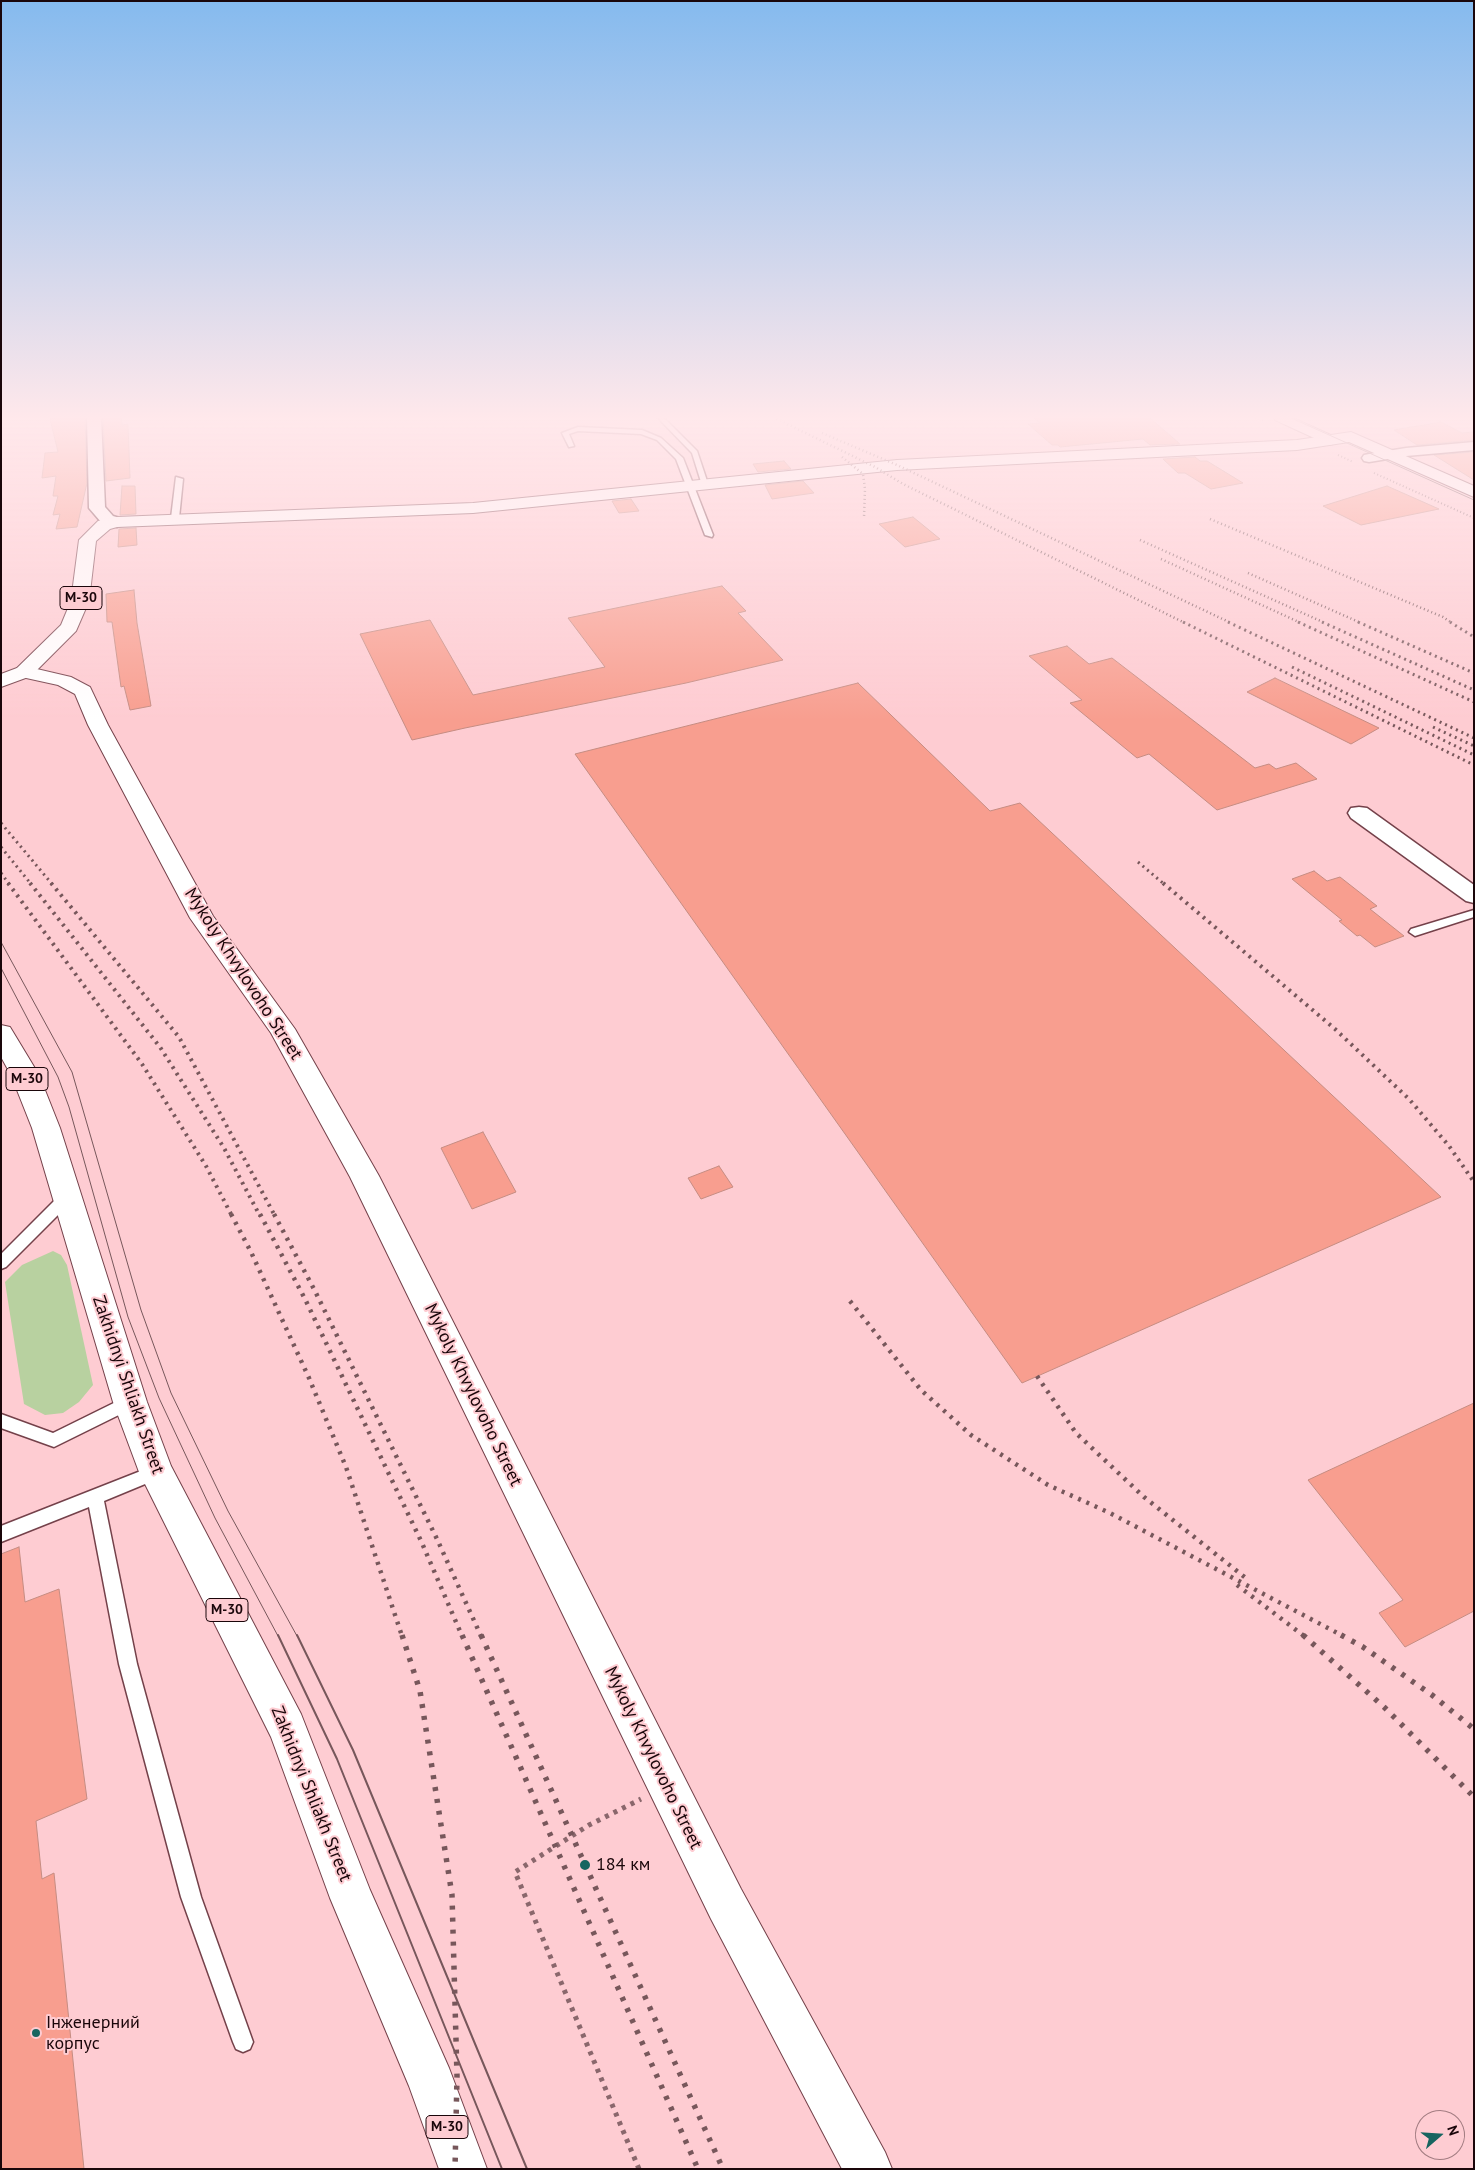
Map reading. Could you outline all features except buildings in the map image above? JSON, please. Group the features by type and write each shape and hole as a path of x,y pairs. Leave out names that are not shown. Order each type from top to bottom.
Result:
{"main road":[{"name":"М-30","path":"117,522 170,518"},
{"name":"Mykoly Khvylovoho Street","path":"9,676 69,627 80,601 88,540 104,525 117,522"},
{"name":"Mykoly Khvylovoho Street","path":"9,676 64,681 82,691 98,725 202,918 282,1029 364,1176 722,1896 868,2169"},
{"name":"Zakhidnyi Shliakh Street","path":"1,1034 25,1075 46,1128 130,1402 156,1472 287,1728 352,1898 432,2085 463,2169"}],"street":[{"path":"106,518 117,522"},
{"path":"1359,813 1474,896"}],"lane":[{"path":"702,518 709,536"},
{"path":"1415,932 1474,913"},
{"path":"1,1263 67,1197"},
{"path":"1,1421 54,1440 130,1402"},
{"path":"1,1534 156,1472"},
{"path":"95,1498 128,1664 191,1897 243,2042"}],"path":[{"path":"639,2169 515,1872 589,1826 644,1797"}],"green space":[{"path":"53,1251 61,1255 67,1265 93,1385 79,1402 63,1413 45,1415 24,1404 5,1282 22,1265"}],"tram line":[{"path":"1,942 72,1072 141,1310 171,1393 228,1511 297,1636"},
{"path":"1,968 58,1077 69,1107 128,1317 159,1398 215,1518 278,1636"},
{"path":"278,1635 337,1759 502,2169"},
{"path":"297,1635 353,1750 527,2169"}],"railway":[{"path":"973,518 1185,623"},
{"path":"1010,518 1231,623"},
{"path":"1210,519 1443,617 1452,623"},
{"path":"1140,540 1325,623"},
{"path":"1161,559 1301,623"},
{"path":"1248,573 1361,623"},
{"path":"1183,622 1474,765"},
{"path":"1228,622 1474,738"},
{"path":"1298,622 1474,702"},
{"path":"1322,622 1474,690"},
{"path":"1358,622 1474,673"},
{"path":"1450,622 1474,637"},
{"path":"1292,667 1474,755"},
{"path":"1433,727 1474,746"},
{"path":"1,823 52,884"},
{"path":"1,847 31,884"},
{"path":"1138,862 1164,884"},
{"path":"1,873 9,884"},
{"path":"8,883 142,1064 206,1166 232,1216"},
{"path":"30,883 160,1047 224,1148 260,1216"},
{"path":"51,883 179,1037 275,1216"},
{"path":"1163,883 1335,1029 1409,1099 1449,1146 1474,1182"},
{"path":"231,1214 251,1252 309,1378 346,1467 402,1636"},
{"path":"260,1214 305,1299 422,1543 462,1636"},
{"path":"274,1214 315,1291 437,1539 481,1636"},
{"path":"850,1301 921,1390 971,1435 1048,1485 1110,1513 1343,1636"},
{"path":"1037,1376 1076,1433 1144,1497 1247,1579"},
{"path":"1237,1585 1304,1636"},
{"path":"402,1635 420,1691 452,1895 457,2076 455,2169"},
{"path":"462,1635 698,2169"},
{"path":"481,1635 723,2169"},
{"path":"1303,1635 1384,1707 1474,1797"},
{"path":"1341,1635 1363,1647 1432,1695 1474,1729"}],"place":[{"name":"184 км","path":"585,1865"},
{"name":"Інженерний корпус","path":"36,2033"}]}
